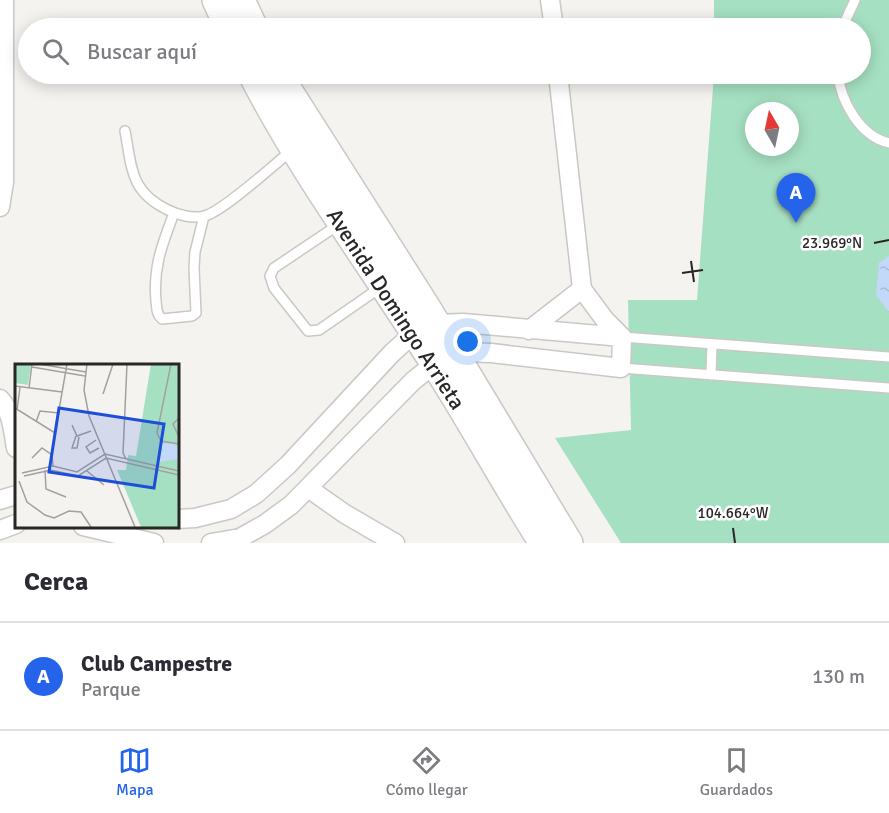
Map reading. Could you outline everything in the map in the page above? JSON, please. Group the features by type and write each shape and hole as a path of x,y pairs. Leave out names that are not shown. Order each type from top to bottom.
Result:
{"main road":[{"path":"216,0 224,18"},
{"path":"241,0 249,18"},
{"name":"Avenida Domingo Arrieta","path":"257,84 383,286 425,328"},
{"name":"Avenida Domingo Arrieta","path":"284,84 444,359 569,543"},
{"name":"Avenida Domingo Arrieta","path":"444,359 504,482 543,543"}],"street":[{"path":"0,207 4,182 2,46 4,0"},
{"path":"550,0 553,18"},
{"path":"211,543 240,538 291,505 390,403 444,359 471,352 491,353 621,368 622,337 605,320 582,289 559,84"},
{"path":"529,330 582,289"},
{"path":"178,519 195,518 231,509 256,495 288,465 359,387 425,328 463,323 622,337"},
{"path":"0,399 8,410 15,442"},
{"path":"308,488 345,514 394,543"},
{"path":"0,500 15,495"},
{"path":"240,504 259,527"},
{"path":"0,530 15,524"},
{"path":"91,528 153,543"}],"lane":[{"path":"847,18 855,0"},
{"path":"840,84 851,112 871,135 879,141 889,143"},
{"path":"125,130 132,173 138,185 145,196 174,213 204,216 220,207 295,148"},
{"path":"174,213 155,270 157,312 162,319 192,316 196,313 195,252 204,216"},
{"path":"342,222 274,268 270,276 274,288 308,331 313,332 383,286"},
{"path":"622,337 889,357"},
{"path":"711,375 712,344"},
{"path":"621,368 889,388"}],"green space":[{"path":"714,0 889,0 889,543 621,543 555,438 631,430 628,300 697,300 713,84 871,84 871,18 714,18"}],"water":[{"path":"889,256 889,312 876,295 879,263"}],"place":[{"name":"Club Campestre","path":"796,223"}]}
